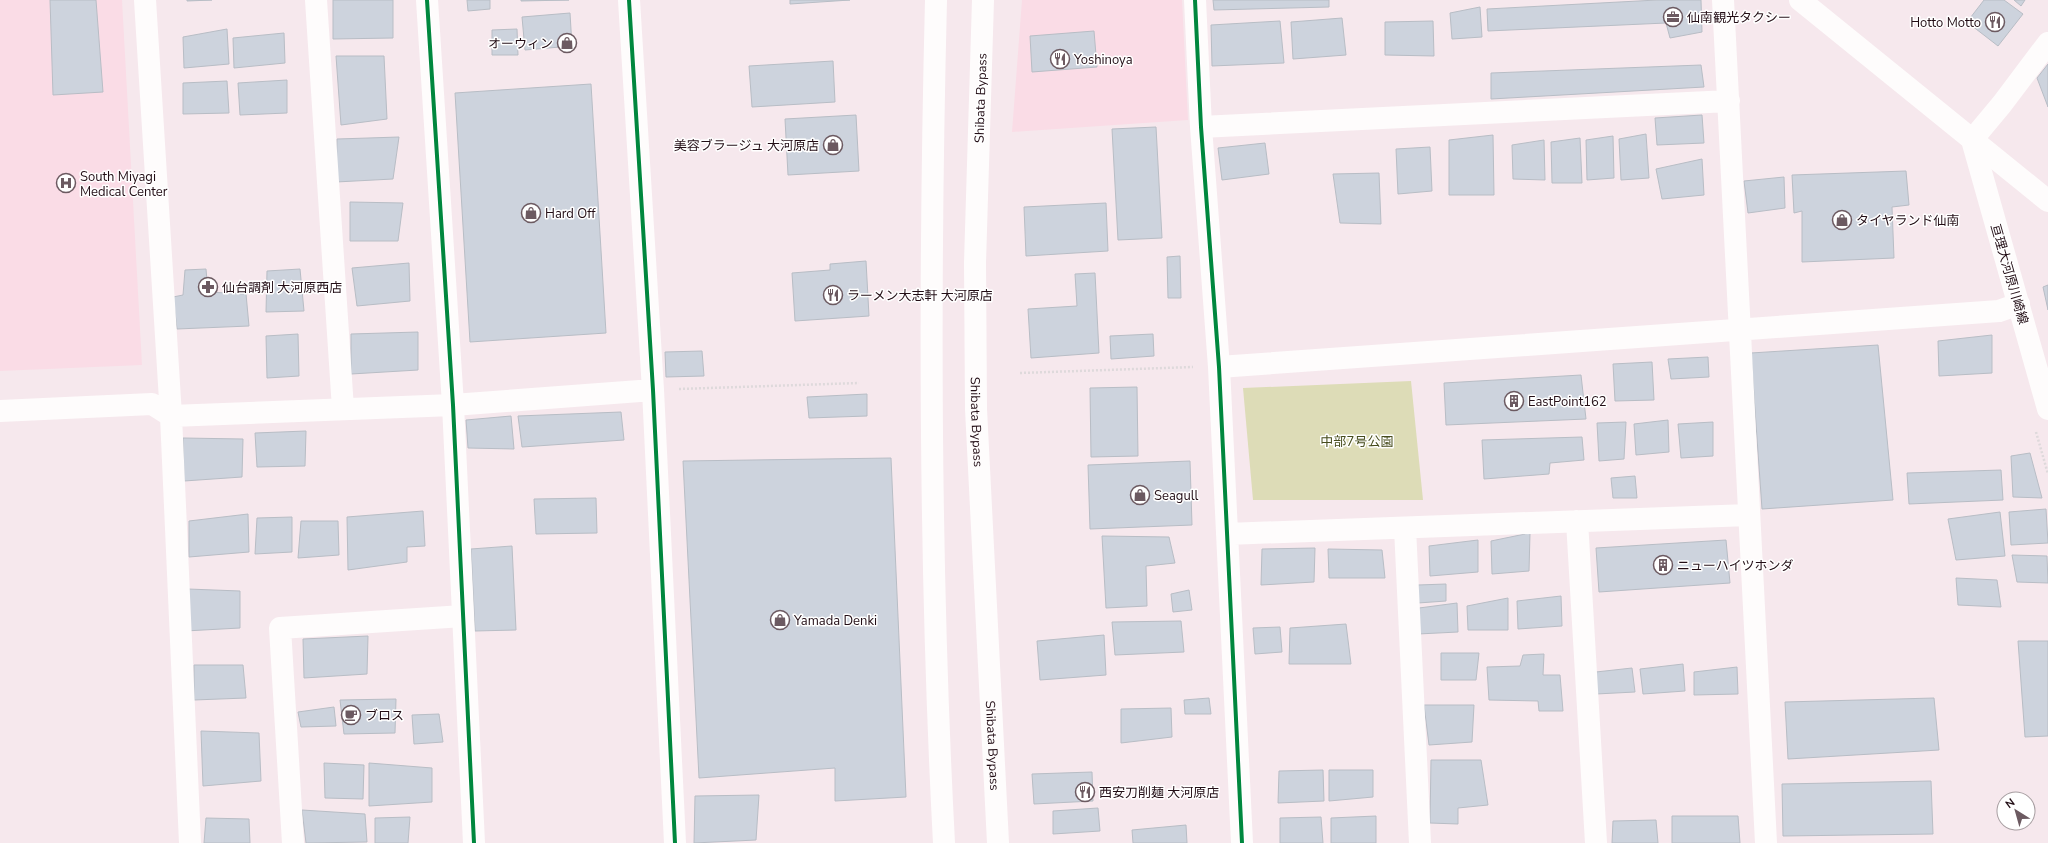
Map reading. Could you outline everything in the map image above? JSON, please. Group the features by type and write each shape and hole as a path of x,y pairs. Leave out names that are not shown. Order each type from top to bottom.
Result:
{"main road":[{"path":"145,0 171,416 190,843"},
{"path":"316,0 343,409"},
{"path":"426,0 453,405 474,843"},
{"path":"629,0 653,390 675,843"},
{"path":"936,0 931,187 931,394 944,843"},
{"name":"Shibata Bypass","path":"984,0 975,264 976,409 998,843"},
{"path":"1195,0 1201,128 1219,367 1242,843"},
{"path":"1723,0 1766,843"},
{"path":"1800,0 2048,201"},
{"path":"1972,140 2002,104 2048,43"},
{"path":"1201,128 1729,101"},
{"name":"亘理大河原川崎線","path":"1972,140 2048,409"},
{"path":"1219,367 1998,311 2019,304"},
{"path":"0,411 152,404 171,416 453,405 653,390"},
{"path":"1227,534 1750,515"},
{"path":"1577,521 1596,843"},
{"path":"1405,528 1420,843"},
{"path":"293,843 280,628 463,616"}],"path":[{"path":"1020,373 1219,367"},
{"path":"653,390 859,383"}],"shaded area":[{"name":"South Miyagi Medical Center","path":"0,0 122,0 142,365 0,371"},
{"path":"1022,0 1182,0 1188,120 1012,132"}],"green space":[{"name":"中部7号公園","path":"1411,381 1423,500 1253,500 1243,388"}],"building":[{"path":"50,0 96,0 103,92 53,95"},
{"path":"187,0 212,0 187,1"},
{"path":"333,0 393,0 393,38 333,39"},
{"path":"467,0 490,0 490,9 468,11"},
{"path":"521,0 569,0 521,1"},
{"path":"790,0 850,0 790,4"},
{"path":"1213,0 1329,0 1329,7 1214,10"},
{"path":"1657,0 1701,0 1702,32 1670,38 1666,23 1488,31 1487,9"},
{"path":"1984,0 2004,0 2023,14 1998,46 1967,22"},
{"path":"2014,0 2025,0 2021,6"},
{"path":"1480,7 1482,37 1452,39 1450,13"},
{"path":"570,13 572,46 525,50 522,17"},
{"path":"1342,18 1346,55 1293,59 1291,22"},
{"path":"1280,21 1284,63 1212,66 1211,25"},
{"path":"1433,21 1434,56 1385,55 1385,22"},
{"path":"227,29 229,64 184,68 183,37"},
{"path":"517,29 518,55 492,55 492,30"},
{"path":"1094,31 1097,67 1032,72 1030,36"},
{"path":"284,33 285,63 234,68 233,38"},
{"path":"336,56 384,56 387,119 341,125"},
{"path":"833,61 835,102 752,107 749,66"},
{"path":"2048,64 2048,107 2037,78"},
{"path":"1701,65 1704,87 1491,99 1491,73"},
{"path":"287,80 287,113 240,115 238,83"},
{"path":"227,81 229,113 183,114 183,83"},
{"name":"Hard Off","path":"591,84 606,333 470,342 455,93"},
{"path":"856,115 859,171 788,175 785,119"},
{"path":"1702,115 1704,143 1657,145 1655,118"},
{"path":"1156,127 1162,238 1118,240 1112,129"},
{"path":"1646,134 1649,178 1621,180 1619,139"},
{"path":"1493,135 1494,195 1449,195 1449,140"},
{"path":"1613,136 1614,178 1587,180 1586,140"},
{"path":"399,137 393,179 336,182 337,139"},
{"path":"1580,138 1582,183 1552,183 1551,142"},
{"path":"1544,140 1545,180 1513,179 1512,145"},
{"path":"1265,143 1269,174 1222,180 1218,148"},
{"path":"1430,147 1432,191 1398,194 1396,149"},
{"path":"1702,159 1704,195 1662,199 1656,169"},
{"path":"1906,171 1909,205 1892,207 1894,258 1802,262 1802,211 1794,213 1792,175"},
{"path":"1379,173 1381,224 1340,223 1333,174"},
{"path":"1784,177 1785,208 1748,213 1744,181"},
{"path":"350,202 403,203 398,241 350,241"},
{"path":"1106,203 1108,251 1026,256 1024,207"},
{"path":"1180,256 1181,298 1168,298 1167,257"},
{"path":"866,261 869,316 795,321 792,273 830,270 830,264"},
{"path":"409,263 410,301 357,306 352,268"},
{"path":"206,269 208,292 246,294 249,326 177,329 173,297 183,295 185,270"},
{"path":"300,269 304,311 266,312 267,271"},
{"path":"1095,273 1099,353 1031,358 1028,309 1077,306 1075,274"},
{"path":"2048,285 2048,310 2043,287"},
{"path":"418,332 418,370 351,374 351,334"},
{"path":"298,334 299,376 267,378 266,336"},
{"path":"1153,334 1154,356 1111,359 1110,336"},
{"path":"1992,335 1992,373 1939,376 1938,341"},
{"path":"1878,345 1893,500 1762,509 1751,353"},
{"path":"702,351 704,376 666,377 665,352"},
{"path":"1708,357 1709,377 1671,379 1668,359"},
{"path":"1652,362 1654,400 1615,401 1613,364"},
{"name":"EastPoint162","path":"1581,375 1586,419 1446,425 1444,383"},
{"path":"1137,387 1138,456 1091,457 1090,388"},
{"path":"867,394 867,416 809,418 807,397"},
{"path":"621,412 624,440 522,447 518,416"},
{"path":"511,416 514,449 468,448 466,420"},
{"path":"1668,420 1669,452 1636,455 1634,424"},
{"path":"1626,422 1624,459 1599,461 1597,423"},
{"path":"1713,422 1713,456 1681,458 1678,424"},
{"path":"306,431 305,466 257,467 255,433"},
{"path":"1582,437 1584,460 1550,463 1549,474 1484,479 1482,440"},
{"path":"183,438 243,439 242,477 184,481"},
{"path":"2030,453 2042,498 2013,497 2011,456"},
{"path":"891,458 906,797 835,801 835,768 699,778 683,461"},
{"name":"Seagull","path":"1190,461 1192,525 1090,529 1088,465"},
{"path":"2001,470 2003,500 1909,504 1907,473"},
{"path":"1635,476 1637,498 1613,498 1611,478"},
{"path":"596,498 597,533 536,534 534,499"},
{"path":"2046,509 2048,543 2011,545 2009,512"},
{"path":"423,511 425,546 407,547 407,562 348,570 347,517"},
{"path":"2000,512 2005,556 1956,560 1948,519"},
{"path":"248,514 249,552 189,557 189,521"},
{"path":"292,517 292,552 255,554 257,518"},
{"path":"301,521 338,521 339,555 298,558"},
{"path":"1530,533 1529,571 1492,574 1491,541"},
{"path":"1102,536 1169,537 1175,563 1146,566 1147,606 1106,608"},
{"path":"1478,540 1478,572 1430,576 1429,546"},
{"name":"ニューハイツホンダ","path":"1726,540 1730,583 1599,592 1596,548"},
{"path":"512,546 516,630 475,631 471,549"},
{"path":"1315,548 1314,582 1261,585 1262,549"},
{"path":"1328,549 1382,550 1385,578 1329,578"},
{"path":"2012,555 2047,556 2048,583 2017,582"},
{"path":"1956,578 1997,580 2001,607 1958,605"},
{"path":"1446,584 1446,601 1418,603 1418,585"},
{"path":"188,589 240,591 240,628 185,631"},
{"path":"1189,590 1192,610 1173,612 1171,594"},
{"path":"1561,596 1562,626 1518,629 1517,601"},
{"path":"1508,598 1508,630 1468,630 1467,606"},
{"path":"1457,603 1458,632 1418,634 1419,608"},
{"path":"1181,621 1184,652 1115,655 1112,622"},
{"path":"1346,624 1351,664 1289,664 1290,628"},
{"path":"1280,627 1282,652 1255,654 1253,628"},
{"path":"1104,635 1106,675 1040,680 1037,641"},
{"path":"368,636 367,674 304,678 303,639"},
{"path":"2018,641 2048,641 2048,736 2025,737"},
{"path":"1441,653 1479,653 1476,680 1441,680"},
{"path":"1544,654 1543,675 1560,675 1563,711 1539,711 1538,701 1489,700 1487,667 1520,666 1523,655"},
{"path":"1683,664 1685,691 1643,694 1640,669"},
{"path":"194,665 243,665 246,698 194,700"},
{"path":"1737,667 1738,694 1694,695 1694,672"},
{"path":"1632,668 1635,692 1596,694 1596,672"},
{"path":"1209,698 1211,714 1185,714 1184,700"},
{"path":"1934,698 1939,750 1788,759 1785,702"},
{"path":"396,699 395,733 344,734 340,700"},
{"path":"1424,705 1474,705 1472,742 1429,745"},
{"path":"334,707 336,726 301,727 298,712"},
{"path":"1171,708 1172,737 1121,743 1121,709"},
{"path":"439,714 443,742 414,744 412,715"},
{"path":"201,731 259,733 261,781 203,786"},
{"path":"1431,760 1481,760 1488,805 1458,808 1458,824 1430,823"},
{"path":"324,763 364,765 363,799 325,798"},
{"path":"369,763 432,768 432,802 369,806"},
{"path":"1323,770 1324,801 1278,803 1279,771"},
{"path":"1329,770 1373,770 1373,797 1329,801"},
{"path":"1092,772 1093,801 1034,804 1032,774"},
{"path":"1931,781 1933,834 1783,836 1782,784"},
{"path":"759,795 756,840 694,843 695,796"},
{"path":"1098,808 1100,831 1053,834 1053,811"},
{"path":"302,810 365,814 367,842 306,843"},
{"path":"1376,816 1376,843 1331,843 1331,818"},
{"path":"1672,816 1738,816 1740,843 1672,843"},
{"path":"410,817 408,843 375,843 375,818"},
{"path":"1321,817 1323,843 1280,843 1280,818"},
{"path":"206,818 249,819 250,843 204,843"},
{"path":"1656,820 1658,843 1612,843 1613,821"},
{"path":"1186,825 1187,843 1133,843 1132,830"}],"cycle path":[{"path":"427,0 453,405 474,843"},
{"path":"629,0 653,390 675,843"},
{"path":"1195,0 1201,127 1219,367 1242,843"}],"place":[{"name":"仙南観光タクシー","path":"1673,17"},
{"name":"Hotto Motto","path":"1995,22"},
{"name":"オーウィン","path":"567,43"},
{"name":"Yoshinoya","path":"1060,59"},
{"name":"美容ブラージュ 大河原店","path":"833,145"},
{"name":"South Miyagi Medical Center","path":"66,183"},
{"name":"Hard Off","path":"531,213"},
{"name":"タイヤランド仙南","path":"1842,220"},
{"name":"仙台調剤 大河原西店","path":"208,287"},
{"name":"ラーメン大志軒 大河原店","path":"833,295"},
{"name":"EastPoint162","path":"1514,401"},
{"name":"Seagull","path":"1140,495"},
{"name":"ニューハイツホンダ","path":"1663,565"},
{"name":"Yamada Denki","path":"780,620"},
{"name":"ブロス","path":"351,715"},
{"name":"西安刀削麺 大河原店","path":"1085,792"}]}
